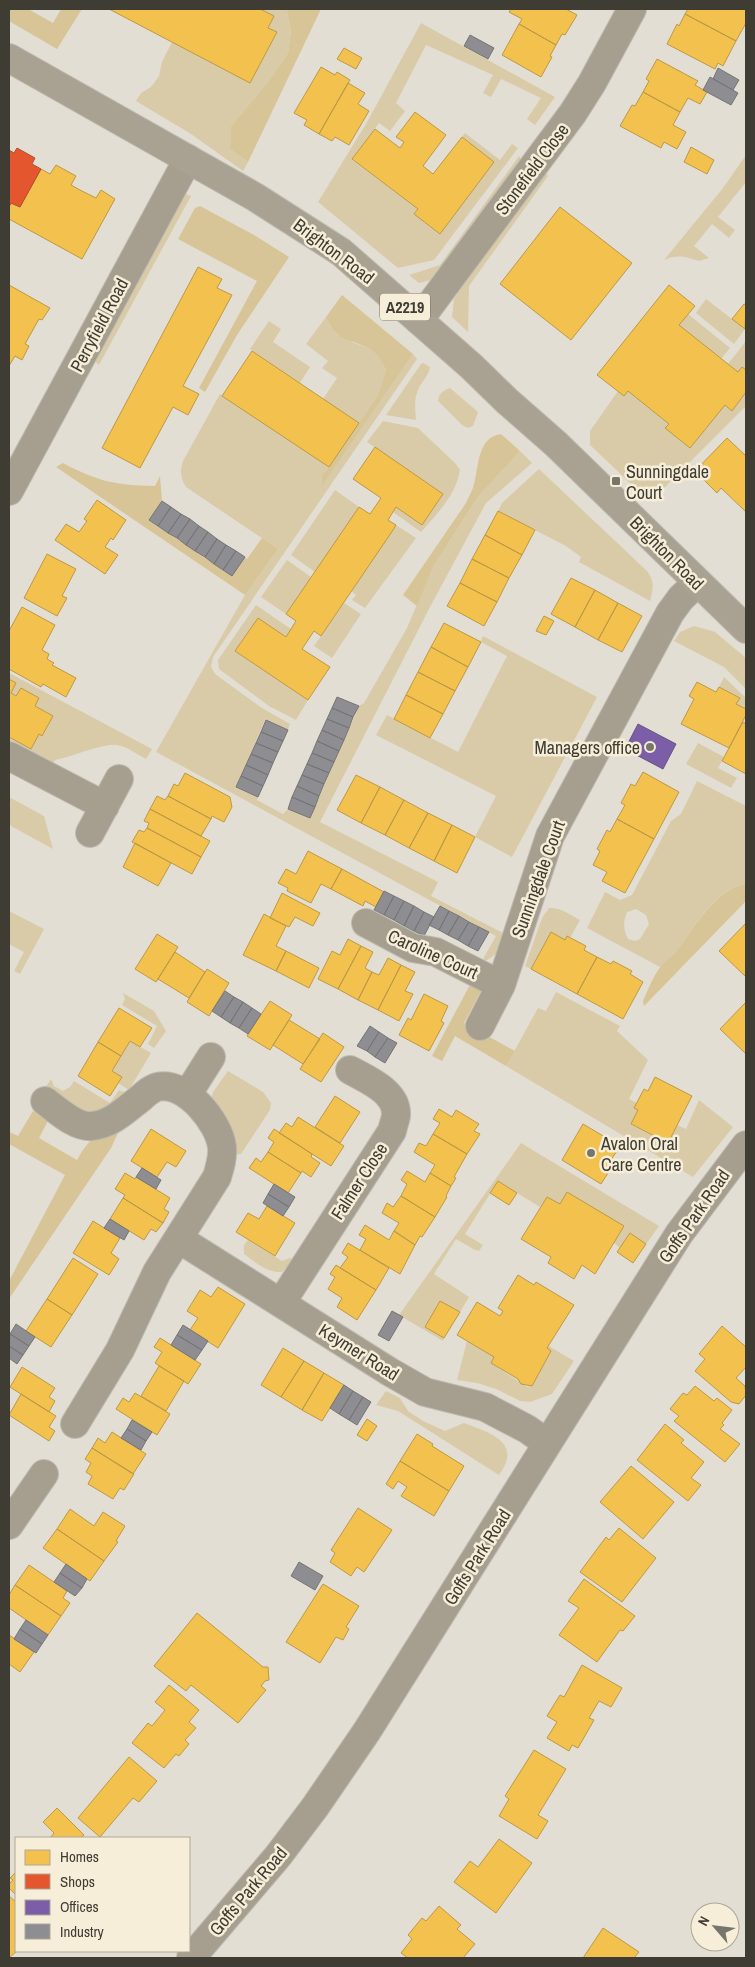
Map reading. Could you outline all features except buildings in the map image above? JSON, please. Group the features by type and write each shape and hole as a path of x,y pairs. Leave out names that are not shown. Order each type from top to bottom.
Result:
{"main road":[{"name":"Brighton Road","path":"9,58 255,196 341,252 556,444 746,629"}],"street":[{"name":"Stonefield Close","path":"419,320 573,113 592,83 632,9"},
{"name":"Perryfield Road","path":"9,491 188,159"},
{"name":"Sunningdale Court","path":"480,1026 501,985 550,836 670,613 681,598 697,583"},
{"path":"9,756 104,806"},
{"path":"90,833 119,779"},
{"name":"Caroline Court","path":"366,923 413,948 436,952 501,985"},
{"path":"187,1095 211,1057"},
{"name":"Falmer Close","path":"281,1303 392,1131 396,1115 394,1100 380,1088 350,1070"},
{"path":"45,1101 75,1121 89,1126 101,1124 118,1117 148,1092 157,1087 173,1088 187,1095 199,1105 217,1132 222,1147 221,1163 217,1177 179,1240 157,1272 120,1350 75,1424"},
{"name":"Goffs Park Road","path":"191,1958 241,1901 315,1807 421,1648 679,1234 746,1145"},
{"name":"Keymer Road","path":"179,1240 425,1392 485,1407 527,1429 547,1443"},
{"path":"9,1524 44,1474"}],"shaded area":[{"path":"9,9 28,9 53,23 61,9 82,9 57,49 9,21"},
{"path":"260,9 288,9 287,13 291,31 288,53 268,82 231,126 230,149 248,162 243,171 191,134 136,101 141,93 151,87 159,76 162,62 172,42 277,33 268,28 274,16"},
{"path":"288,9 321,9 248,162 230,149 231,126 268,82 288,53 291,31"},
{"path":"421,23 555,97 535,125 527,119 541,98 501,79 491,97 483,93 493,75 426,45 396,103 405,111 390,131 379,123 352,160 418,209 414,214 440,234 494,162 462,137 465,133 500,160 512,144 518,148 434,260 398,268 318,202 366,124"},
{"path":"746,155 746,182 718,217 735,230 729,238 712,224 694,246 709,258 699,261 685,257 664,260 723,188"},
{"path":"519,156 523,163 441,273 431,280 419,283 409,275 440,265"},
{"path":"545,172 548,176 469,286 468,332 452,317 454,299 468,276 515,216"},
{"path":"186,194 191,196 99,365 94,360 181,197"},
{"path":"200,206 254,235 289,257 237,335 205,392 199,388 257,281 178,239 195,208"},
{"path":"342,295 413,354 321,487 322,475 378,395 386,370 379,357 369,348 341,337 331,327 326,317"},
{"path":"706,299 745,329 734,344 696,313"},
{"path":"688,314 730,348 721,359 679,325"},
{"path":"326,317 331,327 354,343 369,348 379,357 386,370 378,395 359,423 323,399 337,378 322,368 328,361 306,344"},
{"path":"269,321 281,329 273,342 310,367 300,383 250,349"},
{"path":"746,341 746,370 742,367 738,372 728,364"},
{"path":"413,354 417,359 213,657 211,667 215,674 262,708 290,724 288,730 265,720 236,788 258,797 257,800 283,814 288,809 310,818 359,706 364,703 407,628 433,567 478,497 520,451 532,463 486,503 430,607 320,822 438,882 431,896 505,934 497,953 486,961 483,959 496,936 156,752 245,595 278,549 186,487 183,480 181,471 183,461 220,394 329,467 322,475 321,486"},
{"path":"423,363 430,367 417,393 415,405 416,420 386,415 421,364"},
{"path":"450,388 478,412 473,426 468,428 462,425 438,401 439,396"},
{"path":"618,391 624,396 628,391 669,424 665,428 690,448 725,405 732,410 746,392 746,406 650,502 590,445 590,431"},
{"path":"383,421 418,428 460,470 450,496 421,532 393,512 396,507 422,525 443,494 367,442"},
{"path":"501,434 520,451 478,497 433,567 417,606 403,595 466,503 473,488 480,455 487,441 493,436"},
{"path":"63,463 97,478 129,485 155,486 160,476 162,501 149,520 232,576 245,557 247,559 262,538 278,549 245,595 56,467"},
{"path":"539,469 648,572 653,586 650,601 579,562 581,557 566,546 498,511 502,503"},
{"path":"335,490 359,507 315,572 291,555"},
{"path":"396,525 416,538 365,608 352,600 356,595 351,591"},
{"path":"287,560 311,577 286,614 261,597"},
{"path":"344,603 361,614 332,658 314,646"},
{"path":"256,605 291,629 286,637 258,618 235,651 308,700 296,720 269,706 219,669 218,660"},
{"path":"694,626 715,632 746,658 746,689 724,667 674,641 680,632"},
{"path":"483,636 597,697 512,857 475,837 496,796 376,735 387,715 458,752 507,656 481,642"},
{"path":"9,673 152,749 146,759 121,746 104,746 55,760 52,766 9,744 9,737 31,749 39,734 42,736 53,716 35,706 38,698 21,688 16,696 11,693 16,683 9,679"},
{"path":"724,677 746,698 746,709 736,704 739,697 719,687"},
{"path":"698,743 724,757 718,768 737,778 731,788 686,764"},
{"path":"697,781 746,806 746,884 734,887 715,901 698,920 677,950 660,967 587,928 605,892 620,900 632,895 671,821 681,814","holes":["636,909 646,915 649,924 640,939 635,941 628,939 624,926 627,912"]},
{"path":"9,797 44,816 53,849 9,825"},
{"path":"746,884 746,901 644,1006 643,1001 658,970 675,952 707,910 724,893"},
{"path":"549,908 561,910 580,920 570,938 567,936 565,940 551,932 531,969 525,966 542,918"},
{"path":"9,911 44,929 20,974 14,971 24,952 9,944"},
{"path":"472,981 482,986 464,1023 515,1051 506,1066 455,1036 442,1061 432,1056"},
{"path":"556,992 620,1026 617,1031 648,1060 629,1099 637,1103 634,1108 638,1110 631,1125 668,1143 677,1125 686,1129 699,1100 733,1127 693,1177 506,1066 538,1008 546,1011"},
{"path":"123,993 154,1011 166,1031 154,1048 148,1044 157,1026 122,1005 125,999"},
{"path":"130,1041 151,1053 129,1090 118,1083 122,1077 112,1071"},
{"path":"228,1071 263,1092 271,1103 270,1110 241,1154 234,1155 211,1100 213,1092"},
{"path":"51,1079 54,1086 63,1091 70,1087 74,1081 110,1103 119,1090 126,1093 119,1104 88,1115 45,1088"},
{"path":"33,1111 49,1119 39,1138 77,1160 94,1138 120,1129 111,1148 9,1299 9,1281 65,1175 9,1144 9,1132 18,1136"},
{"path":"521,1143 659,1226 646,1244 630,1233 620,1248 614,1243 623,1227 567,1192 560,1204 547,1197 540,1207 498,1181 465,1234 483,1245 479,1251 456,1239 434,1274 469,1297 460,1312 440,1302 425,1327 444,1338 443,1341 399,1315"},
{"path":"248,1240 282,1261 290,1258 293,1260 282,1272 271,1271 257,1264 244,1254 244,1245"},
{"path":"467,1341 494,1357 491,1363 527,1387 532,1386 551,1351 547,1348 549,1346 574,1361 552,1394 530,1402 520,1401 496,1389 477,1383 457,1380"},
{"path":"386,1391 400,1398 408,1411 423,1421 445,1431 464,1423 493,1435 500,1440 507,1454 505,1464 499,1475 398,1411 376,1405"}],"place":[{"name":"Sunningdale Court","path":"616,481"},
{"name":"Managers office","path":"650,747"},
{"name":"Avalon Oral Care Centre","path":"591,1153"}]}
